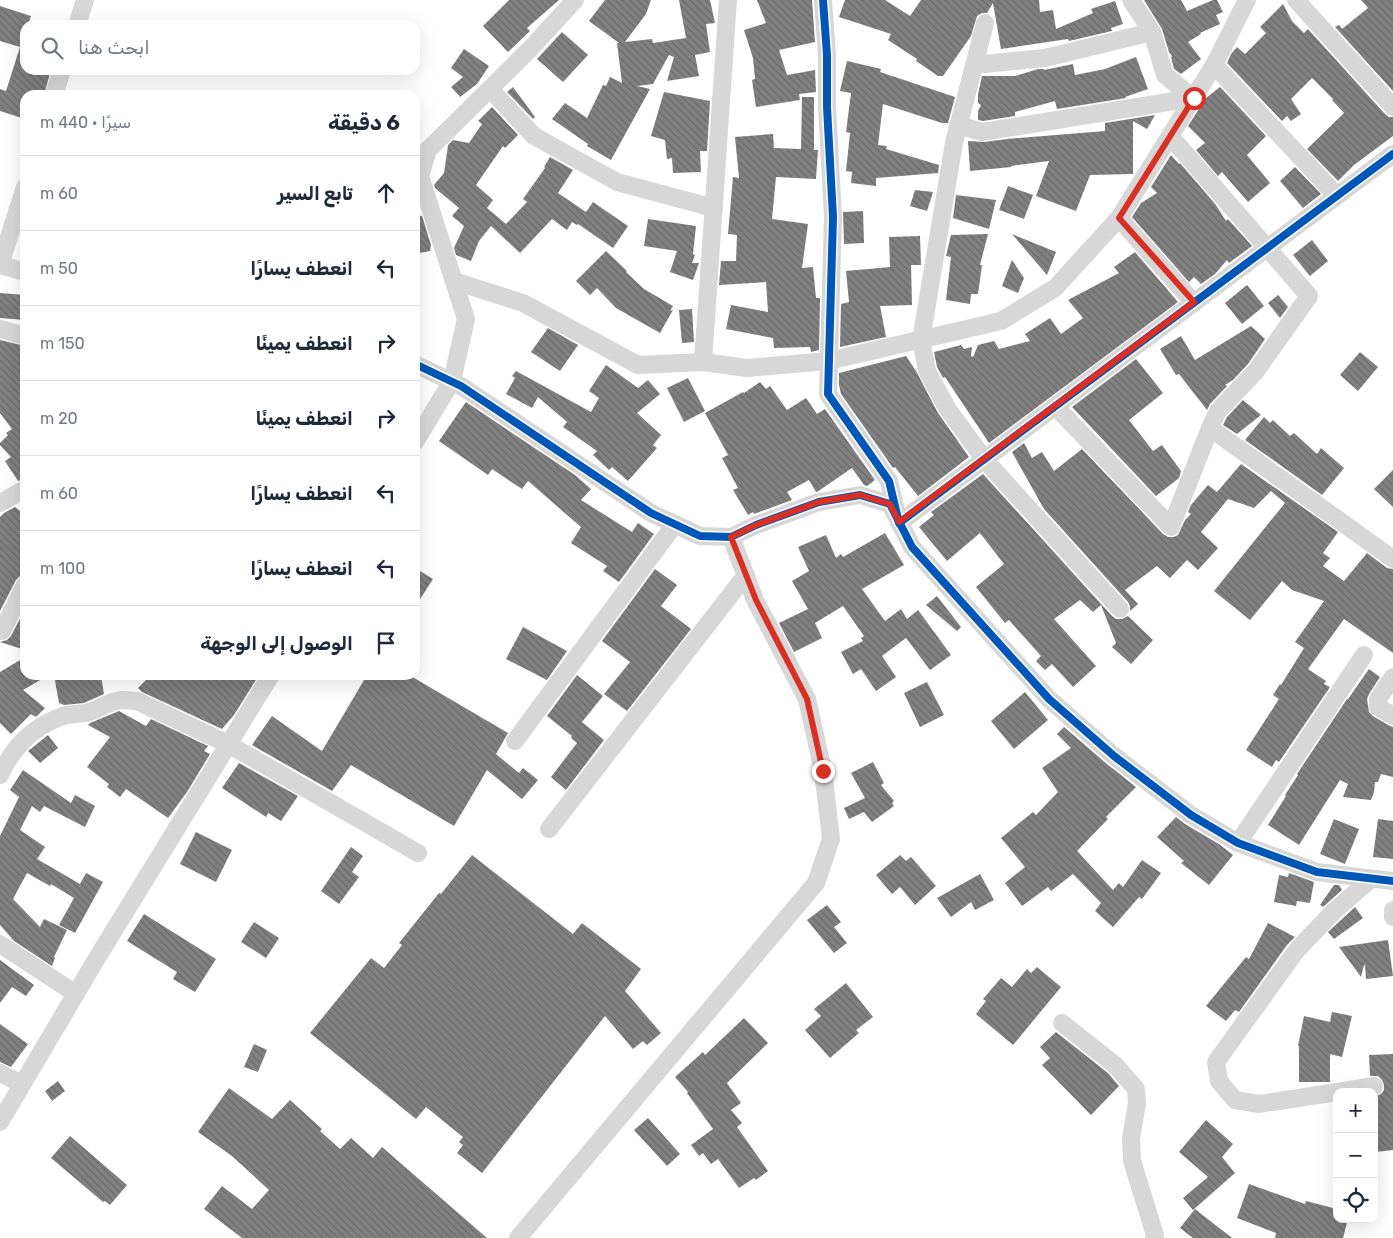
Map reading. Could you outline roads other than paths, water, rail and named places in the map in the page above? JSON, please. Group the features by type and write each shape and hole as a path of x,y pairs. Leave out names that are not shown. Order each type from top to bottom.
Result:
{"street":[{"path":"79,20 85,0"},
{"path":"420,434 452,381 466,319 420,176 428,150 531,48 575,0"},
{"path":"704,362 728,0"},
{"path":"824,0 833,218 828,394 889,481 899,522"},
{"path":"1131,0 1152,32 1165,75 1194,98"},
{"path":"454,281 523,303 638,365 704,362 747,368 828,361 1001,321 1055,288 1119,218 1214,65 1247,0"},
{"path":"1296,0 1393,108"},
{"path":"985,23 954,143 921,340 927,371 947,408 984,459 1120,610"},
{"path":"974,65 1045,58 1152,32"},
{"path":"1214,65 1337,196"},
{"path":"56,90 60,75"},
{"path":"490,89 534,136 617,182 714,208"},
{"path":"958,125 982,132 1194,98"},
{"path":"1055,406 1171,527 1218,411 1256,371 1309,296 1170,136"},
{"path":"899,522 1393,154"},
{"path":"20,203 0,265 20,271"},
{"path":"1119,218 1194,302"},
{"path":"0,329 20,335"},
{"path":"420,366 461,386 651,513 700,536 731,537 756,525 819,502 860,495 890,504 912,547 1050,699 1114,756 1191,815 1238,843 1317,872 1393,881"},
{"path":"1210,428 1393,559"},
{"path":"0,503 20,492"},
{"path":"515,741 675,524"},
{"path":"518,1238 816,883 831,839 823,771 807,699 756,600 731,537"},
{"path":"549,829 746,575"},
{"path":"2,631 20,596"},
{"path":"1238,843 1364,655"},
{"path":"1393,677 1378,699 1378,706 1393,716"},
{"path":"0,1122 268,680"},
{"path":"0,775 14,750 29,734 46,724 64,716 87,713 108,703 122,700 138,701 228,744 418,853"},
{"path":"1333,1093 1259,1104 1235,1100 1219,1081 1216,1062 1296,951 1334,911 1371,879"},
{"path":"1393,910 1393,917"},
{"path":"0,944 76,994"},
{"path":"1062,1023 1115,1065 1136,1089 1137,1103 1131,1138 1132,1161 1155,1235 1154,1238"},
{"path":"0,1073 22,1084"},
{"path":"1362,1088 1374,1086"}]}
